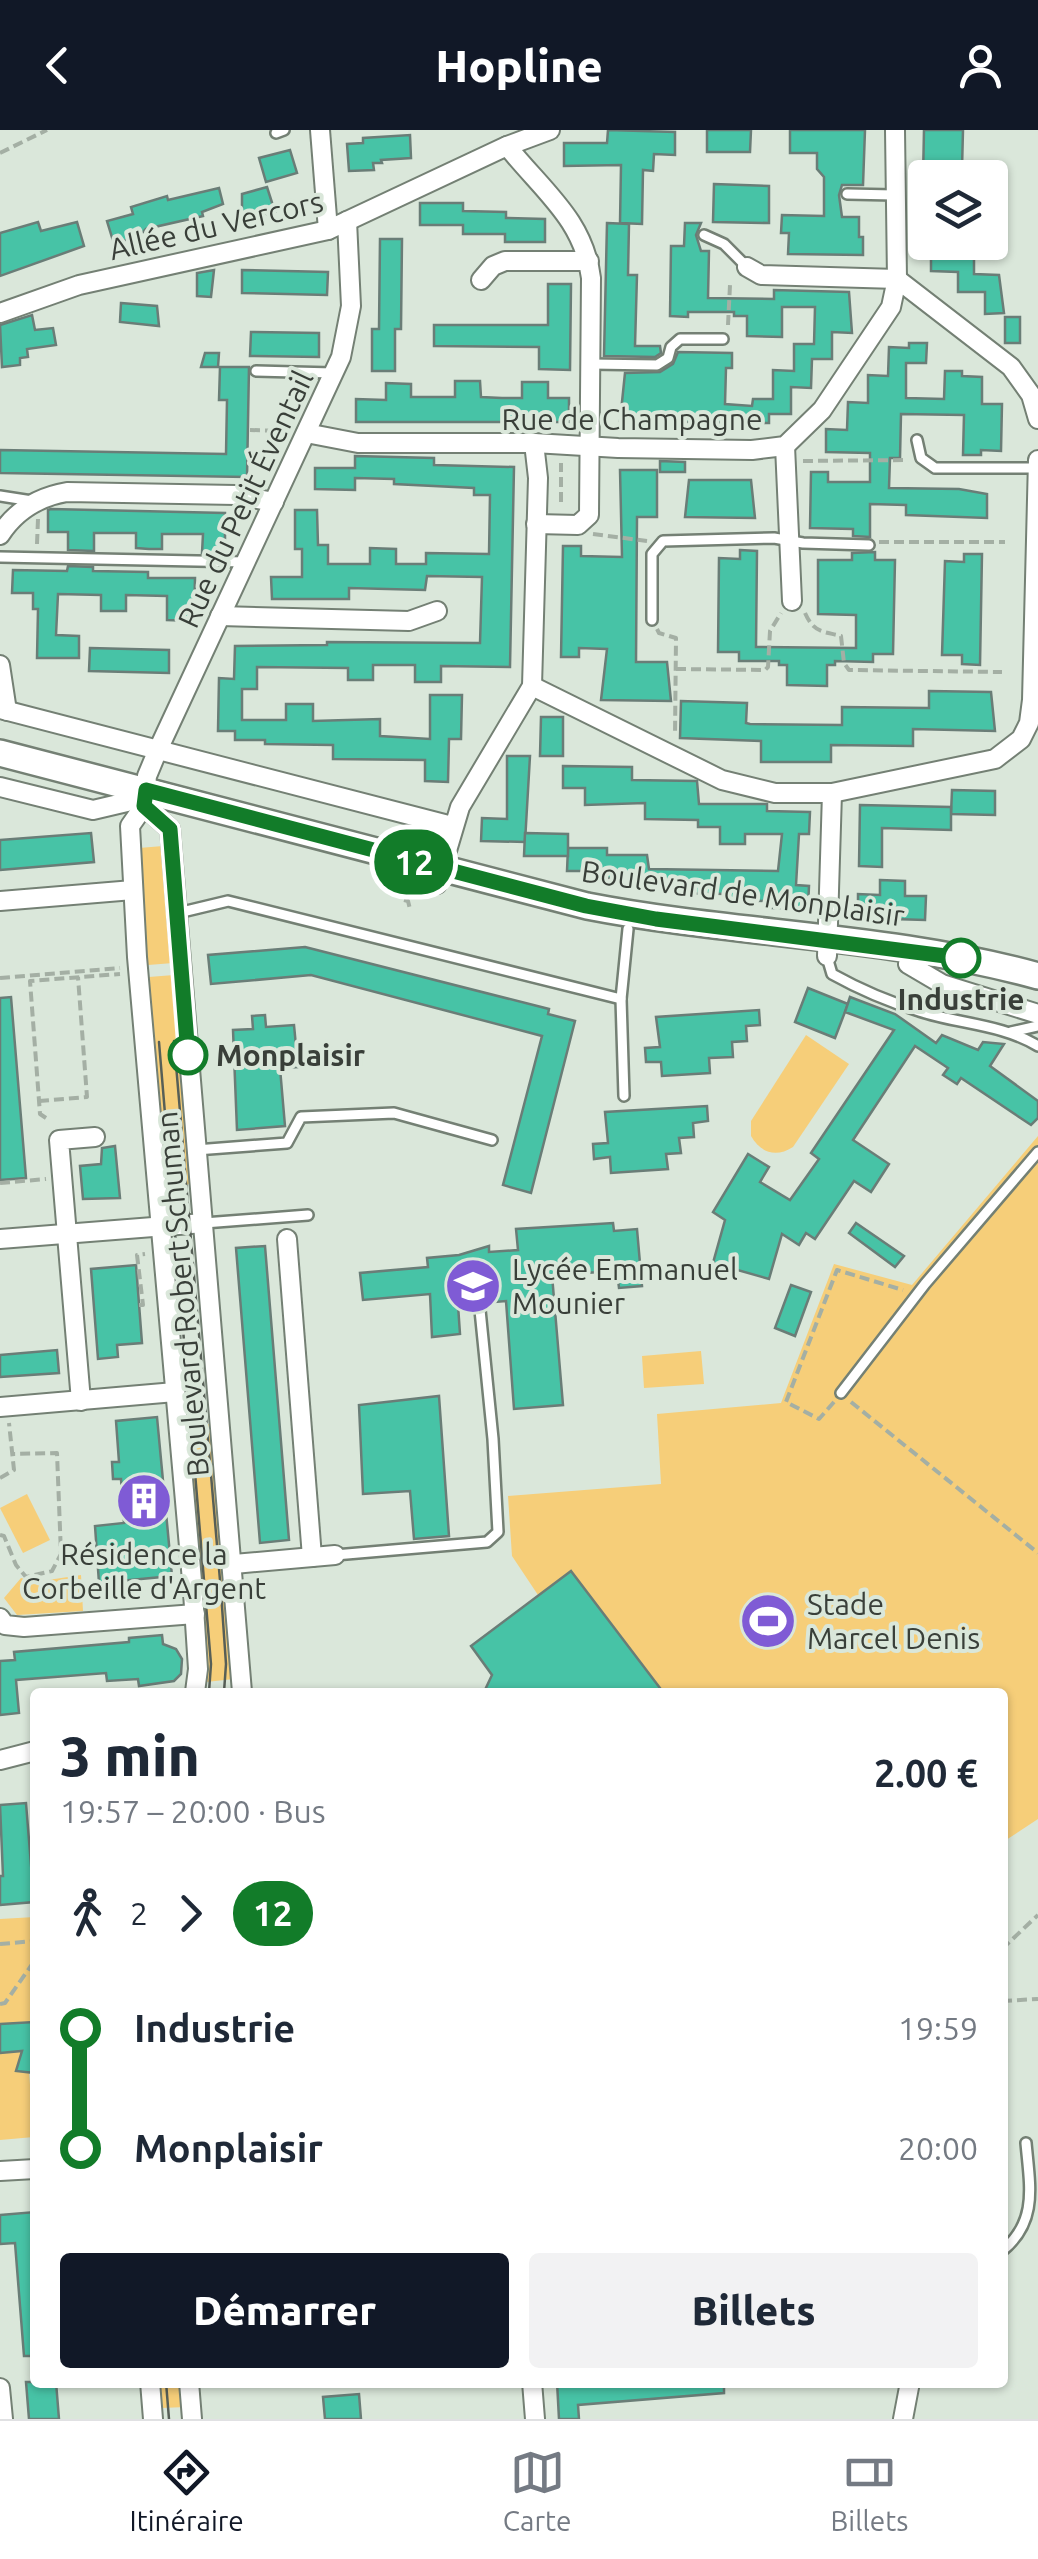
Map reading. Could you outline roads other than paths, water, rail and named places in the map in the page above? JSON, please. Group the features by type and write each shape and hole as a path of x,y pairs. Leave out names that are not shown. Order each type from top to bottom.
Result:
{"main road":[{"name":"Boulevard de Monplaisir","path":"0,752 139,799"},
{"name":"Boulevard de Monplaisir","path":"0,768 139,799 438,876 1004,981 1038,991"},
{"name":"Boulevard de Monplaisir","path":"438,876 563,917 628,929 962,958 1038,976"}],"street":[{"path":"320,130 328,230"},
{"name":"Allée du Vercors","path":"0,313 79,285 328,230 550,130"},
{"name":"Rue de Champagne","path":"299,432 358,443 534,443 752,450 785,446 822,410 892,307 897,280 895,130"},
{"path":"508,146 577,228 589,262 591,445 587,520 578,525 536,524"},
{"name":"Rue du Petit Éventail","path":"139,799 274,502 299,432 334,372 350,323 347,221"},
{"path":"481,280 492,266 505,262 589,262"},
{"path":"747,267 762,276 897,280 1011,367 1031,395 1038,419"},
{"path":"438,876 460,806 532,686 538,478 534,443"},
{"path":"785,446 792,601"},
{"path":"532,686 739,786 775,792 832,792 995,759 1021,738 1029,723 1038,460"},
{"path":"0,536 16,515 67,492 236,494 274,502"},
{"path":"220,616 409,621 437,612"},
{"path":"0,666 4,710 452,826"},
{"name":"Boulevard de Monplaisir","path":"0,787 93,810 139,799"},
{"path":"827,948 832,792"},
{"name":"Boulevard Robert Schuman","path":"196,1688 195,1614 133,890 130,826 139,799 170,829 242,1688"},
{"path":"0,901 133,890"},
{"name":"Boulevard de Monplaisir","path":"908,964 942,984 1038,1014"},
{"path":"81,1401 59,1140 95,1137"},
{"path":"0,1239 204,1223"},
{"path":"288,1239 312,1557"},
{"path":"4,1413 175,1392"},
{"path":"234,1564 335,1555"},
{"path":"0,1618 4,1624 24,1627 195,1614"},
{"path":"0,1760 30,1752"},
{"path":"0,2172 30,2169"},
{"path":"0,2388 3,2419"},
{"path":"150,2388 153,2419"},
{"path":"189,2388 192,2419"},
{"path":"532,2388 534,2419"},
{"path":"903,2419 909,2388"}],"lane":[{"path":"847,194 896,195"},
{"path":"704,235 724,244 747,267"},
{"path":"591,364 657,365 668,358 680,339 722,340"},
{"path":"256,371 334,372"},
{"path":"917,440 921,458 936,468 1038,468"},
{"path":"0,496 36,505"},
{"path":"652,620 652,554 668,540 774,538 869,545"},
{"path":"0,558 246,562"},
{"path":"176,914 228,901 621,999"},
{"path":"624,1096 621,999 628,929"},
{"path":"827,948 832,974 852,985 918,1011 1011,1032 1038,1046"},
{"path":"1011,1032 1038,1026"},
{"path":"196,1150 280,1148 301,1117 394,1113 492,1140"},
{"path":"841,1393 917,1294 1038,1152"},
{"path":"204,1223 308,1216"},
{"path":"335,1555 487,1542 498,1532 494,1440 480,1310"},
{"path":"1008,2247 1019,2240 1031,2213 1026,2143"}],"tram line":[{"path":"174,1041 221,1592 224,1688"},
{"path":"159,1042 211,1664 209,1688"},
{"path":"166,2388 169,2419"}],"place":[{"name":"Industrie","path":"961,958"},
{"name":"Monplaisir","path":"188,1055"},
{"name":"Lycée Emmanuel Mounier","path":"473,1286"},
{"name":"Résidence la Corbeille d'Argent","path":"144,1501"},
{"name":"Stade Marcel Denis","path":"768,1621"}]}
